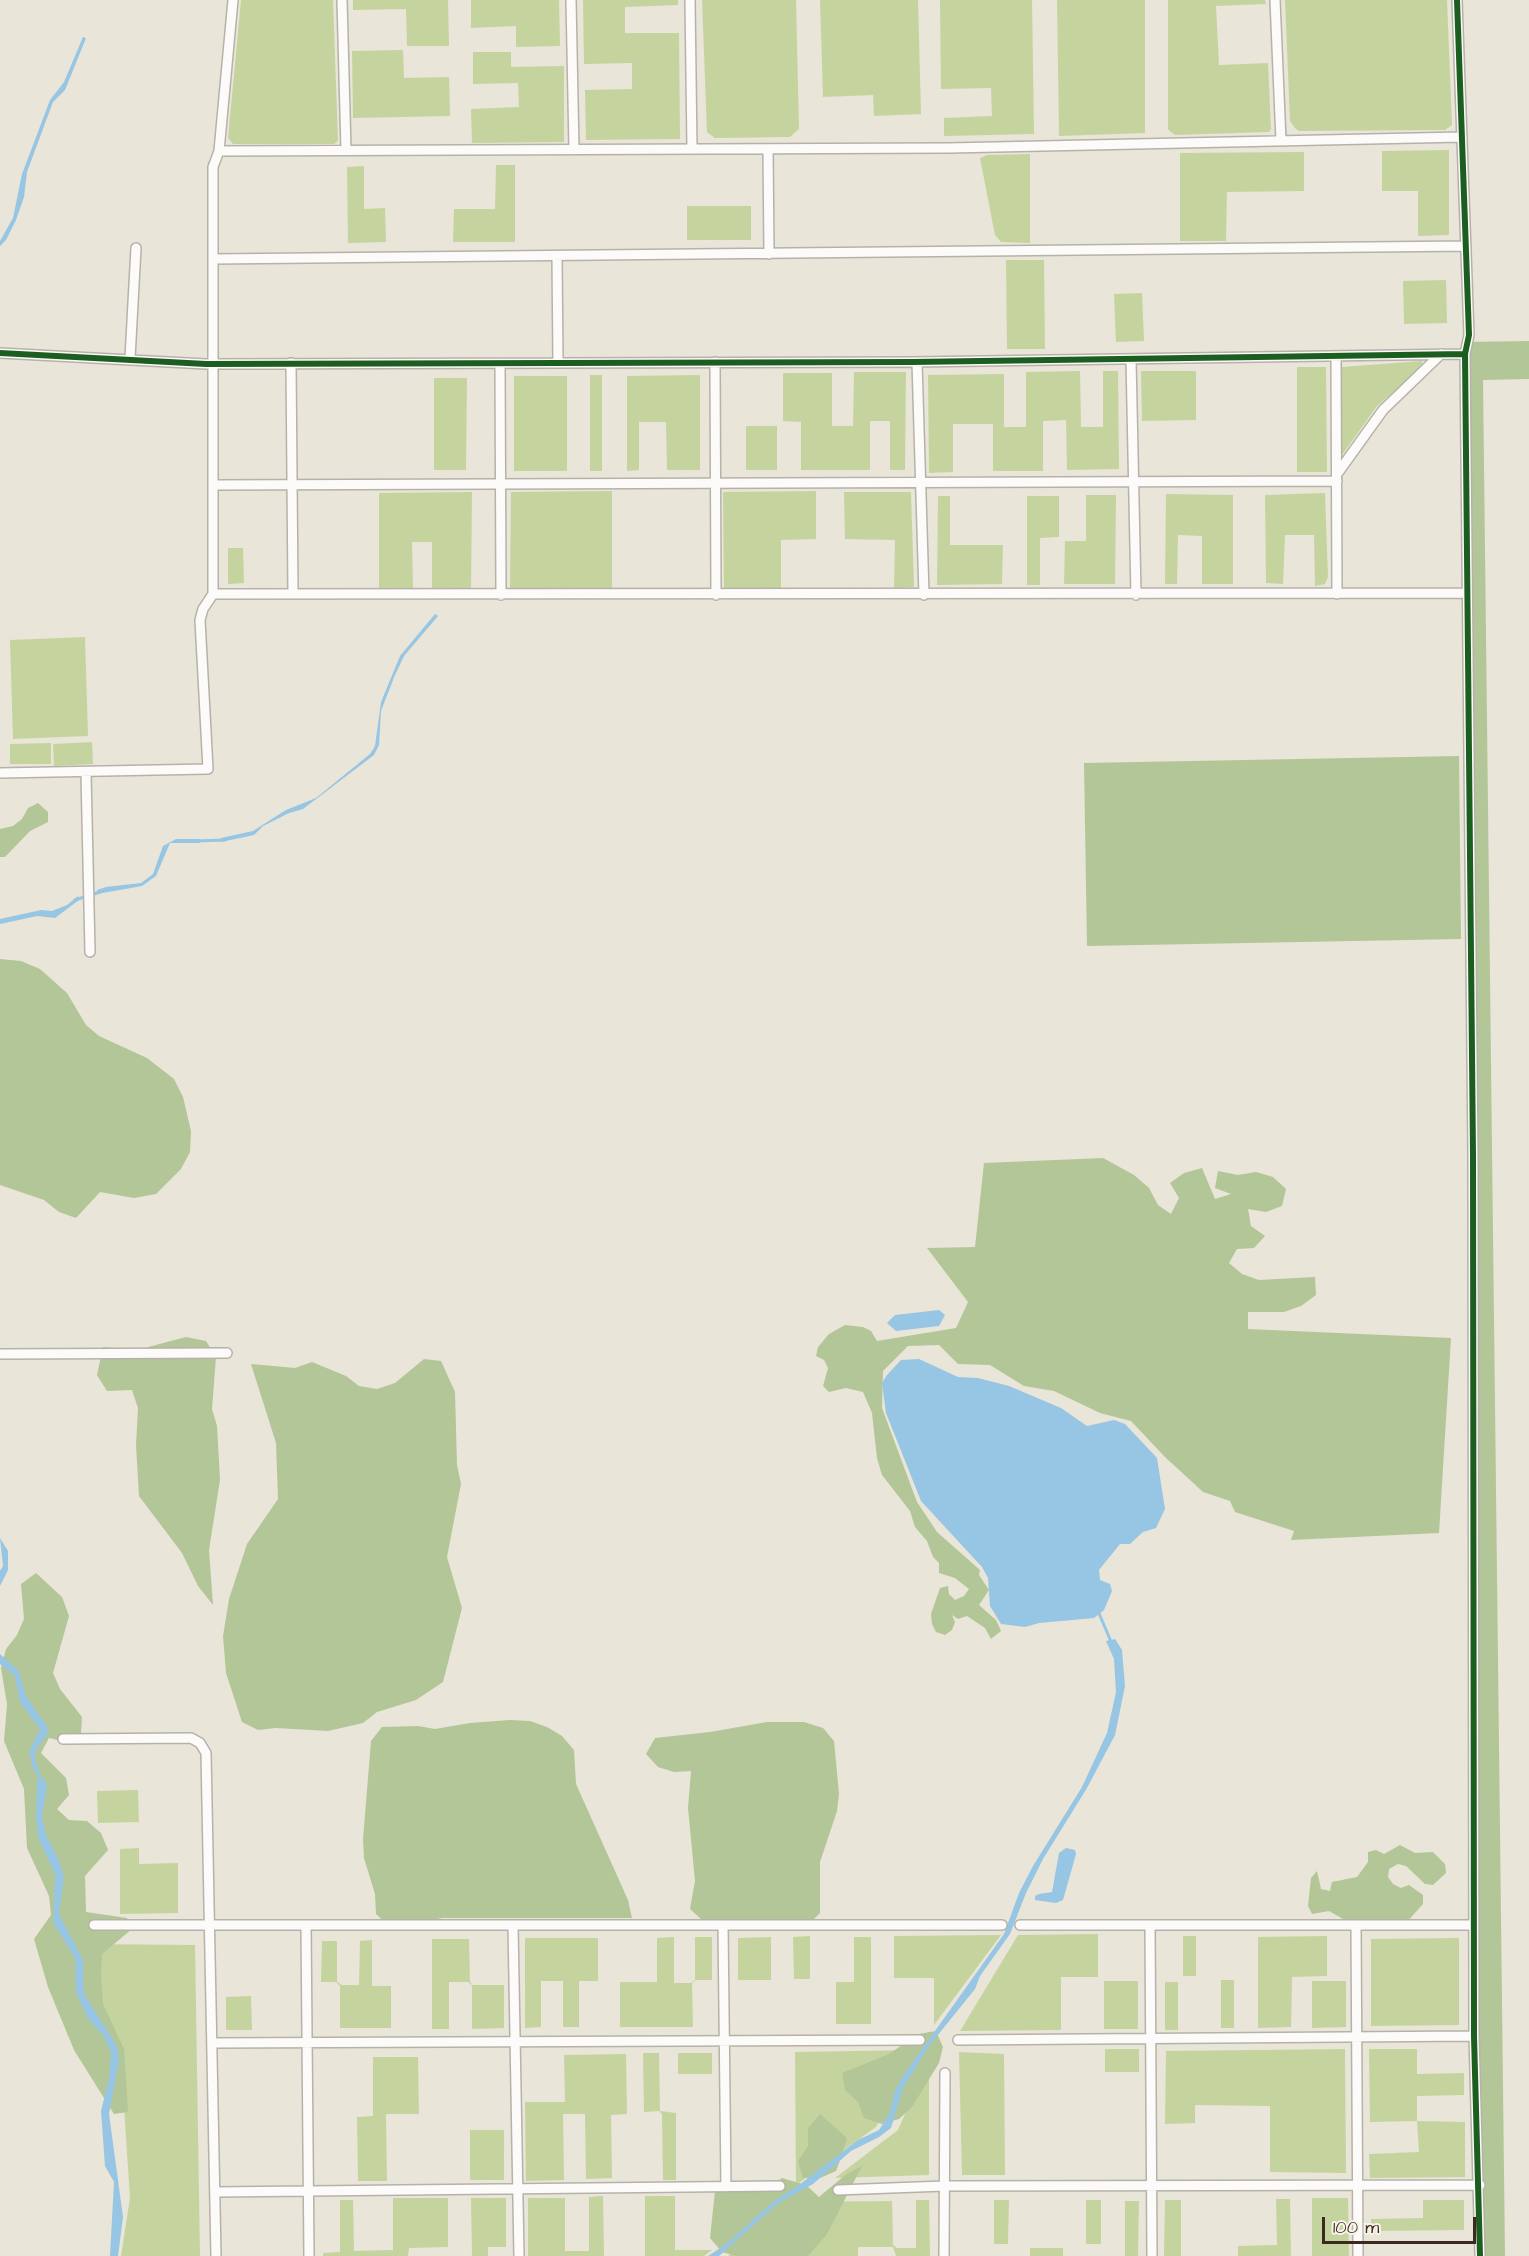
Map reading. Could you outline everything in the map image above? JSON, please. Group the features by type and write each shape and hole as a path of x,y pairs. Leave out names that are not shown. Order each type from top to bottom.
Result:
{"street":[{"path":"0,773 208,769 200,620 203,609 213,594 213,167 219,151 232,0"},
{"path":"342,0 346,150"},
{"path":"571,0 574,149"},
{"path":"690,0 692,149"},
{"path":"1275,0 1281,141"},
{"path":"1457,0 1469,335 1465,354 1473,1155 1474,2036 1480,2185 1480,2256"},
{"path":"219,151 768,149 1462,138"},
{"path":"768,149 769,254"},
{"path":"213,260 1466,246"},
{"path":"130,358 136,248"},
{"path":"557,256 558,363"},
{"path":"0,352 213,364 917,362 1465,354"},
{"path":"1337,477 1383,410 1441,354"},
{"path":"1336,356 1337,594"},
{"path":"1131,359 1136,595"},
{"path":"715,362 716,595"},
{"path":"917,362 924,595"},
{"path":"291,363 293,594"},
{"path":"500,363 501,595"},
{"path":"213,485 1133,482 1337,477"},
{"path":"213,594 1467,593"},
{"path":"86,773 90,952"},
{"path":"0,1354 227,1353"},
{"path":"63,1739 191,1738 200,1743 206,1753 216,2256"},
{"path":"94,1925 1002,1925"},
{"path":"306,1925 309,2256"},
{"path":"513,1925 519,2256"},
{"path":"723,1925 726,2187"},
{"path":"1020,1925 1474,1925"},
{"path":"1150,1925 1152,2256"},
{"path":"1356,1925 1359,2256"},
{"path":"958,2040 1474,2036"},
{"path":"212,2043 920,2040"},
{"path":"944,2256 945,2073"},
{"path":"838,2190 944,2186 1480,2185"},
{"path":"215,2192 780,2187"}],"green space":[{"path":"241,0 333,0 338,141 334,144 233,144 228,138"},
{"path":"353,0 448,0 449,46 407,46 406,9 353,10"},
{"path":"471,0 559,0 560,46 516,47 516,26 471,28"},
{"path":"583,0 678,0 678,5 625,7 625,33 679,33 680,139 586,140 585,90 632,89 632,63 584,64"},
{"path":"702,0 796,0 799,129 790,137 715,138 707,132"},
{"path":"820,0 918,0 921,114 874,116 873,95 823,97"},
{"path":"940,0 1032,0 1034,134 944,136 944,118 992,116 991,88 941,89"},
{"path":"1057,0 1145,0 1145,133 1059,136"},
{"path":"1168,0 1265,0 1266,4 1216,6 1219,65 1268,63 1271,129 1269,132 1175,135 1168,129"},
{"path":"1285,0 1447,0 1452,125 1445,130 1299,131 1290,121"},
{"path":"403,50 404,78 449,77 450,116 353,118 352,51"},
{"path":"473,52 511,52 511,67 564,66 564,142 472,143 471,109 519,107 518,83 473,84"},
{"path":"1449,150 1449,235 1418,236 1418,191 1382,191 1382,151"},
{"path":"1304,152 1304,191 1227,192 1226,241 1180,241 1180,153"},
{"path":"1030,154 1030,243 1001,242 995,235 980,158 987,155"},
{"path":"496,165 515,165 515,242 453,242 454,209 495,209"},
{"path":"364,166 364,209 385,208 386,242 348,243 347,167"},
{"path":"687,206 751,206 751,240 687,240"},
{"path":"1006,260 1044,260 1045,349 1007,349"},
{"path":"1446,280 1447,323 1404,324 1403,281"},
{"path":"1142,293 1144,341 1116,342 1114,294"},
{"path":"1529,341 1529,379 1483,380 1505,2256 1476,2256 1462,342"},
{"path":"1422,361 1423,367 1377,406 1342,455 1342,367"},
{"path":"1297,367 1326,367 1327,472 1297,472"},
{"path":"1080,371 1081,427 1103,427 1103,371 1118,371 1119,469 1067,470 1066,420 1043,421 1043,471 993,471 993,424 953,424 953,472 929,473 928,375 1004,374 1004,427 1026,427 1026,372"},
{"path":"1141,371 1196,371 1196,420 1142,421"},
{"path":"854,372 906,372 905,470 890,470 890,421 870,421 870,470 801,470 801,422 783,421 783,373 832,373 832,426 853,426"},
{"path":"590,375 602,375 602,471 590,471"},
{"path":"700,375 700,470 667,470 666,422 639,422 639,470 627,471 627,376"},
{"path":"514,376 567,376 567,471 514,471"},
{"path":"434,378 467,378 466,470 434,470"},
{"path":"746,426 777,426 777,470 746,470"},
{"path":"612,491 612,589 510,588 511,492"},
{"path":"816,491 816,539 781,540 781,590 724,590 723,492"},
{"path":"472,492 471,590 432,590 432,542 412,542 413,588 379,588 379,493"},
{"path":"844,492 911,492 914,587 894,588 895,540 845,539"},
{"path":"1325,493 1328,577 1325,584 1315,586 1314,535 1285,535 1283,584 1266,583 1265,495"},
{"path":"1166,494 1233,495 1233,584 1202,584 1202,536 1178,535 1177,584 1165,584"},
{"path":"1086,495 1116,495 1115,584 1064,584 1065,541 1086,541"},
{"path":"938,496 950,496 950,545 1003,545 1002,584 937,585"},
{"path":"1027,496 1059,496 1059,537 1040,538 1040,585 1027,585"},
{"path":"228,548 243,548 244,583 228,584"},
{"path":"85,637 88,736 13,739 10,640"},
{"path":"92,742 93,764 54,766 53,744"},
{"path":"51,743 51,764 10,764 10,744"},
{"path":"1459,756 1461,939 1087,946 1084,763"},
{"path":"38,803 48,812 48,822 30,831 5,857 0,857 0,829 13,826 22,819 28,808"},
{"path":"0,959 21,961 40,969 67,993 86,1025 99,1036 147,1058 174,1079 183,1097 191,1131 190,1152 181,1169 156,1194 134,1198 100,1192 76,1218 59,1212 44,1200 0,1185"},
{"path":"1103,1158 1134,1175 1149,1188 1158,1205 1171,1214 1179,1198 1170,1183 1184,1173 1202,1168 1215,1199 1231,1194 1215,1188 1218,1171 1238,1175 1256,1172 1273,1177 1286,1189 1282,1206 1266,1212 1248,1209 1251,1226 1265,1236 1254,1248 1237,1249 1229,1263 1242,1274 1259,1280 1315,1277 1316,1295 1301,1306 1284,1312 1248,1312 1248,1329 1451,1338 1439,1533 1291,1540 1294,1531 1235,1512 1230,1501 1203,1492 1131,1421 1100,1413 1054,1391 1024,1386 990,1365 958,1364 939,1345 908,1346 883,1371 882,1408 917,1502 937,1532 980,1570 979,1575 989,1590 979,1605 996,1620 1001,1631 991,1639 985,1628 967,1616 958,1619 952,1615 955,1622 952,1630 945,1635 936,1632 931,1614 940,1588 948,1586 949,1594 955,1600 964,1596 969,1589 955,1578 939,1573 939,1563 933,1557 927,1541 915,1527 910,1511 882,1475 877,1458 872,1413 863,1392 846,1388 829,1392 823,1386 828,1368 824,1360 816,1356 818,1347 829,1334 845,1325 863,1327 871,1331 877,1341 956,1328 968,1302 927,1248 975,1247 984,1163"},
{"path":"186,1337 206,1341 216,1357 212,1409 217,1426 220,1480 209,1550 213,1605 198,1586 182,1553 139,1496 136,1445 138,1408 132,1390 107,1391 97,1375 103,1347 137,1350"},
{"path":"424,1359 441,1361 455,1392 457,1465 461,1484 447,1557 462,1608 443,1682 416,1700 377,1712 363,1723 328,1731 276,1728 258,1730 242,1722 226,1673 223,1636 229,1599 247,1544 278,1499 276,1443 251,1364 295,1368 312,1362 346,1376 359,1386 377,1389 395,1383"},
{"path":"36,1573 62,1597 69,1616 53,1673 60,1689 82,1717 81,1734 66,1742 49,1738 41,1753 66,1778 69,1795 57,1809 69,1820 87,1821 101,1833 108,1850 85,1876 86,1912 127,1918 132,1929 102,1954 101,1975 103,2004 124,2049 128,2112 114,2114 74,2050 48,1987 34,1939 51,1915 49,1896 27,1848 24,1789 4,1741 7,1704 1,1668 6,1649 17,1635 24,1619 21,1584"},
{"path":"510,1720 530,1721 547,1727 562,1736 574,1750 576,1784 628,1900 632,1918 443,1918 389,1926 376,1914 375,1894 364,1858 363,1839 371,1741 382,1727 418,1726 435,1729"},
{"path":"767,1722 804,1722 823,1728 834,1741 839,1794 837,1811 820,1862 820,1913 808,1925 703,1921 690,1909 695,1881 688,1808 691,1771 674,1772 658,1767 646,1754 655,1738 710,1732"},
{"path":"138,1790 139,1822 98,1823 97,1791"},
{"path":"1400,1845 1415,1853 1433,1852 1445,1864 1446,1873 1433,1885 1425,1884 1406,1866 1398,1864 1389,1869 1388,1877 1393,1884 1401,1888 1409,1885 1423,1895 1423,1904 1406,1923 1398,1926 1376,1919 1343,1919 1329,1911 1312,1914 1308,1906 1311,1878 1317,1871 1321,1889 1330,1891 1332,1882 1357,1877 1368,1862 1368,1852 1376,1850 1384,1854"},
{"path":"139,1848 139,1864 178,1863 178,1913 120,1914 120,1849"},
{"path":"1098,1934 1098,1977 1061,1977 1061,2030 960,2031 1018,1935"},
{"path":"1001,1935 934,2025 934,1978 894,1978 894,1936"},
{"path":"810,1936 810,1979 794,1979 793,1937"},
{"path":"1183,1936 1196,1936 1196,1976 1183,1976"},
{"path":"1327,1936 1327,1976 1292,1977 1291,2027 1258,2028 1258,1937"},
{"path":"674,1937 674,1983 691,1983 695,1980 695,1937 712,1937 712,1980 696,1980 692,1983 693,2027 620,2027 620,1982 657,1982 657,1938"},
{"path":"771,1937 771,1980 738,1980 738,1938"},
{"path":"854,1937 871,1937 871,2024 836,2024 836,1982 854,1982"},
{"path":"525,1938 598,1938 598,1981 579,1981 579,2027 563,2027 563,1981 541,1981 541,2027 525,2028"},
{"path":"1459,1938 1459,2025 1371,2026 1371,1939"},
{"path":"432,1939 469,1939 470,1982 473,1985 504,1985 504,2028 472,2029 472,1985 468,1982 449,1982 449,2029 432,2029"},
{"path":"372,1940 372,1986 391,1986 391,2028 340,2028 340,1986 336,1982 321,1982 322,1941 337,1941 337,1982 342,1985 359,1985 360,1941"},
{"path":"81,1944 195,1945 200,2256 121,2256 130,2198 120,2046 101,2013"},
{"path":"1221,1980 1234,1980 1234,2028 1221,2028"},
{"path":"1104,1981 1138,1981 1138,2029 1104,2029"},
{"path":"1312,1981 1346,1981 1346,2027 1312,2028"},
{"path":"1165,1982 1178,1982 1178,2030 1165,2030"},
{"path":"251,1996 252,2030 226,2030 226,1997"},
{"path":"936,2031 943,2047 939,2063 912,2107 899,2119 882,2124 864,2118 858,2102 845,2090 842,2073 889,2054 918,2034"},
{"path":"1105,2049 1139,2049 1139,2072 1105,2072"},
{"path":"1345,2049 1346,2173 1270,2172 1270,2106 1195,2105 1195,2123 1165,2124 1166,2051"},
{"path":"1369,2049 1417,2049 1417,2074 1464,2073 1464,2095 1417,2096 1417,2121 1370,2122"},
{"path":"916,2050 876,2127 796,2185 795,2052"},
{"path":"959,2052 1004,2054 1005,2175 962,2175"},
{"path":"643,2053 659,2053 660,2111 676,2113 676,2180 663,2180 662,2114 659,2111 644,2112"},
{"path":"678,2053 712,2053 712,2074 678,2074"},
{"path":"626,2054 627,2114 611,2115 612,2178 586,2179 585,2114 563,2114 564,2180 526,2181 525,2102 565,2102 564,2055"},
{"path":"373,2057 418,2057 419,2114 386,2114 387,2181 358,2181 357,2117 373,2116"},
{"path":"929,2059 929,2175 835,2178 898,2130"},
{"path":"820,2114 847,2138 836,2171 820,2178 803,2178 798,2161 808,2146 808,2128"},
{"path":"1417,2121 1465,2122 1465,2177 1370,2178 1369,2154 1419,2152"},
{"path":"470,2130 504,2130 504,2180 470,2180"},
{"path":"862,2166 827,2234 808,2256 736,2256 722,2252 710,2238 715,2191 764,2191 782,2178 806,2185 819,2197 844,2176"},
{"path":"603,2196 604,2256 528,2256 528,2198 565,2198 565,2251 589,2251 589,2197"},
{"path":"645,2196 675,2196 675,2250 712,2250 704,2256 645,2256"},
{"path":"393,2198 448,2198 448,2247 409,2248 408,2256 323,2256 323,2253 340,2252 340,2200 353,2200 354,2251 393,2250"},
{"path":"471,2198 506,2198 506,2247 488,2247 488,2256 472,2256"},
{"path":"1312,2198 1348,2198 1349,2256 1312,2256"},
{"path":"1276,2199 1290,2199 1291,2256 1238,2256 1238,2246 1277,2245"},
{"path":"916,2200 929,2200 930,2256 896,2256 893,2247 858,2247 858,2256 728,2256 794,2202 892,2201 893,2245 897,2248 916,2248"},
{"path":"994,2200 1009,2200 1008,2244 994,2244"},
{"path":"1086,2200 1101,2200 1101,2244 1086,2244"},
{"path":"1165,2200 1181,2200 1181,2256 1164,2256"},
{"path":"1423,2200 1464,2200 1464,2230 1371,2231 1371,2219 1423,2218"},
{"path":"1125,2201 1139,2201 1138,2256 1125,2256"},
{"path":"1030,2248 1063,2248 1063,2256 1030,2256"}],"water":[{"path":"83,37 86,38 65,90 53,102 27,172 24,197 16,220 6,240 0,246 0,241 13,218 22,174 50,100 64,82"},
{"path":"435,614 438,616 404,656 395,675 381,711 379,745 374,755 303,809 263,826 254,835 221,842 221,838 253,831 286,810 316,798 370,754 375,746 381,702 400,656"},
{"path":"176,839 200,839 200,843 170,843 156,876 142,886 97,894 97,890 106,887 141,883 153,874 163,846"},
{"path":"78,896 79,900 55,918 37,916 0,924 0,919 41,910 52,911 67,905"},
{"path":"939,1310 945,1315 939,1326 896,1331 887,1323 895,1315"},
{"path":"919,1359 958,1377 978,1378 1009,1386 1061,1408 1087,1426 1114,1420 1125,1424 1157,1458 1165,1509 1156,1528 1143,1532 1130,1544 1120,1544 1099,1570 1100,1580 1110,1584 1112,1591 1104,1610 1094,1618 1039,1623 1025,1627 1001,1624 990,1606 988,1578 982,1567 921,1501 886,1413 882,1383 901,1360"},
{"path":"0,1538 8,1551 8,1570 0,1586 0,1571 3,1566"},
{"path":"1115,1639 1122,1650 1125,1686 1115,1735 1087,1788 1043,1859 1026,1893 1010,1934 980,1976 975,1989 929,2046 903,2088 891,2128 879,2137 851,2151 813,2184 777,2204 719,2256 708,2256 725,2245 774,2201 858,2140 879,2130 890,2113 894,2093 903,2076 1004,1934 1019,1893 1033,1866 1082,1787 1107,1733 1116,1692 1114,1659 1106,1641"},
{"path":"0,1654 19,1671 26,1696 48,1728 47,1735 36,1749 35,1760 39,1769 34,1771 29,1752 40,1729 20,1702 15,1676 0,1664"},
{"path":"44,1778 47,1787 42,1815 46,1835 59,1860 64,1877 59,1914 83,1960 84,1994 117,2046 119,2061 109,2114 123,2217 118,2256 110,2256 114,2182 105,2166 101,2111 109,2079 111,2053 104,2036 88,2019 76,1992 75,1958 53,1922 55,1874 38,1837 36,1817 37,1780"},
{"path":"1066,1848 1075,1850 1076,1854 1063,1900 1056,1903 1035,1900 1035,1896 1039,1894 1052,1892 1059,1853"}],"waterway":[{"path":"195,841 225,840"},
{"path":"75,900 100,892"},
{"path":"1098,1611 1112,1644"},
{"path":"35,1767 42,1782"}],"cycle path":[{"path":"1457,0 1469,335 1465,354 1473,1155 1474,2036 1480,2256"},
{"path":"0,353 206,364 912,362 1465,354"}]}
